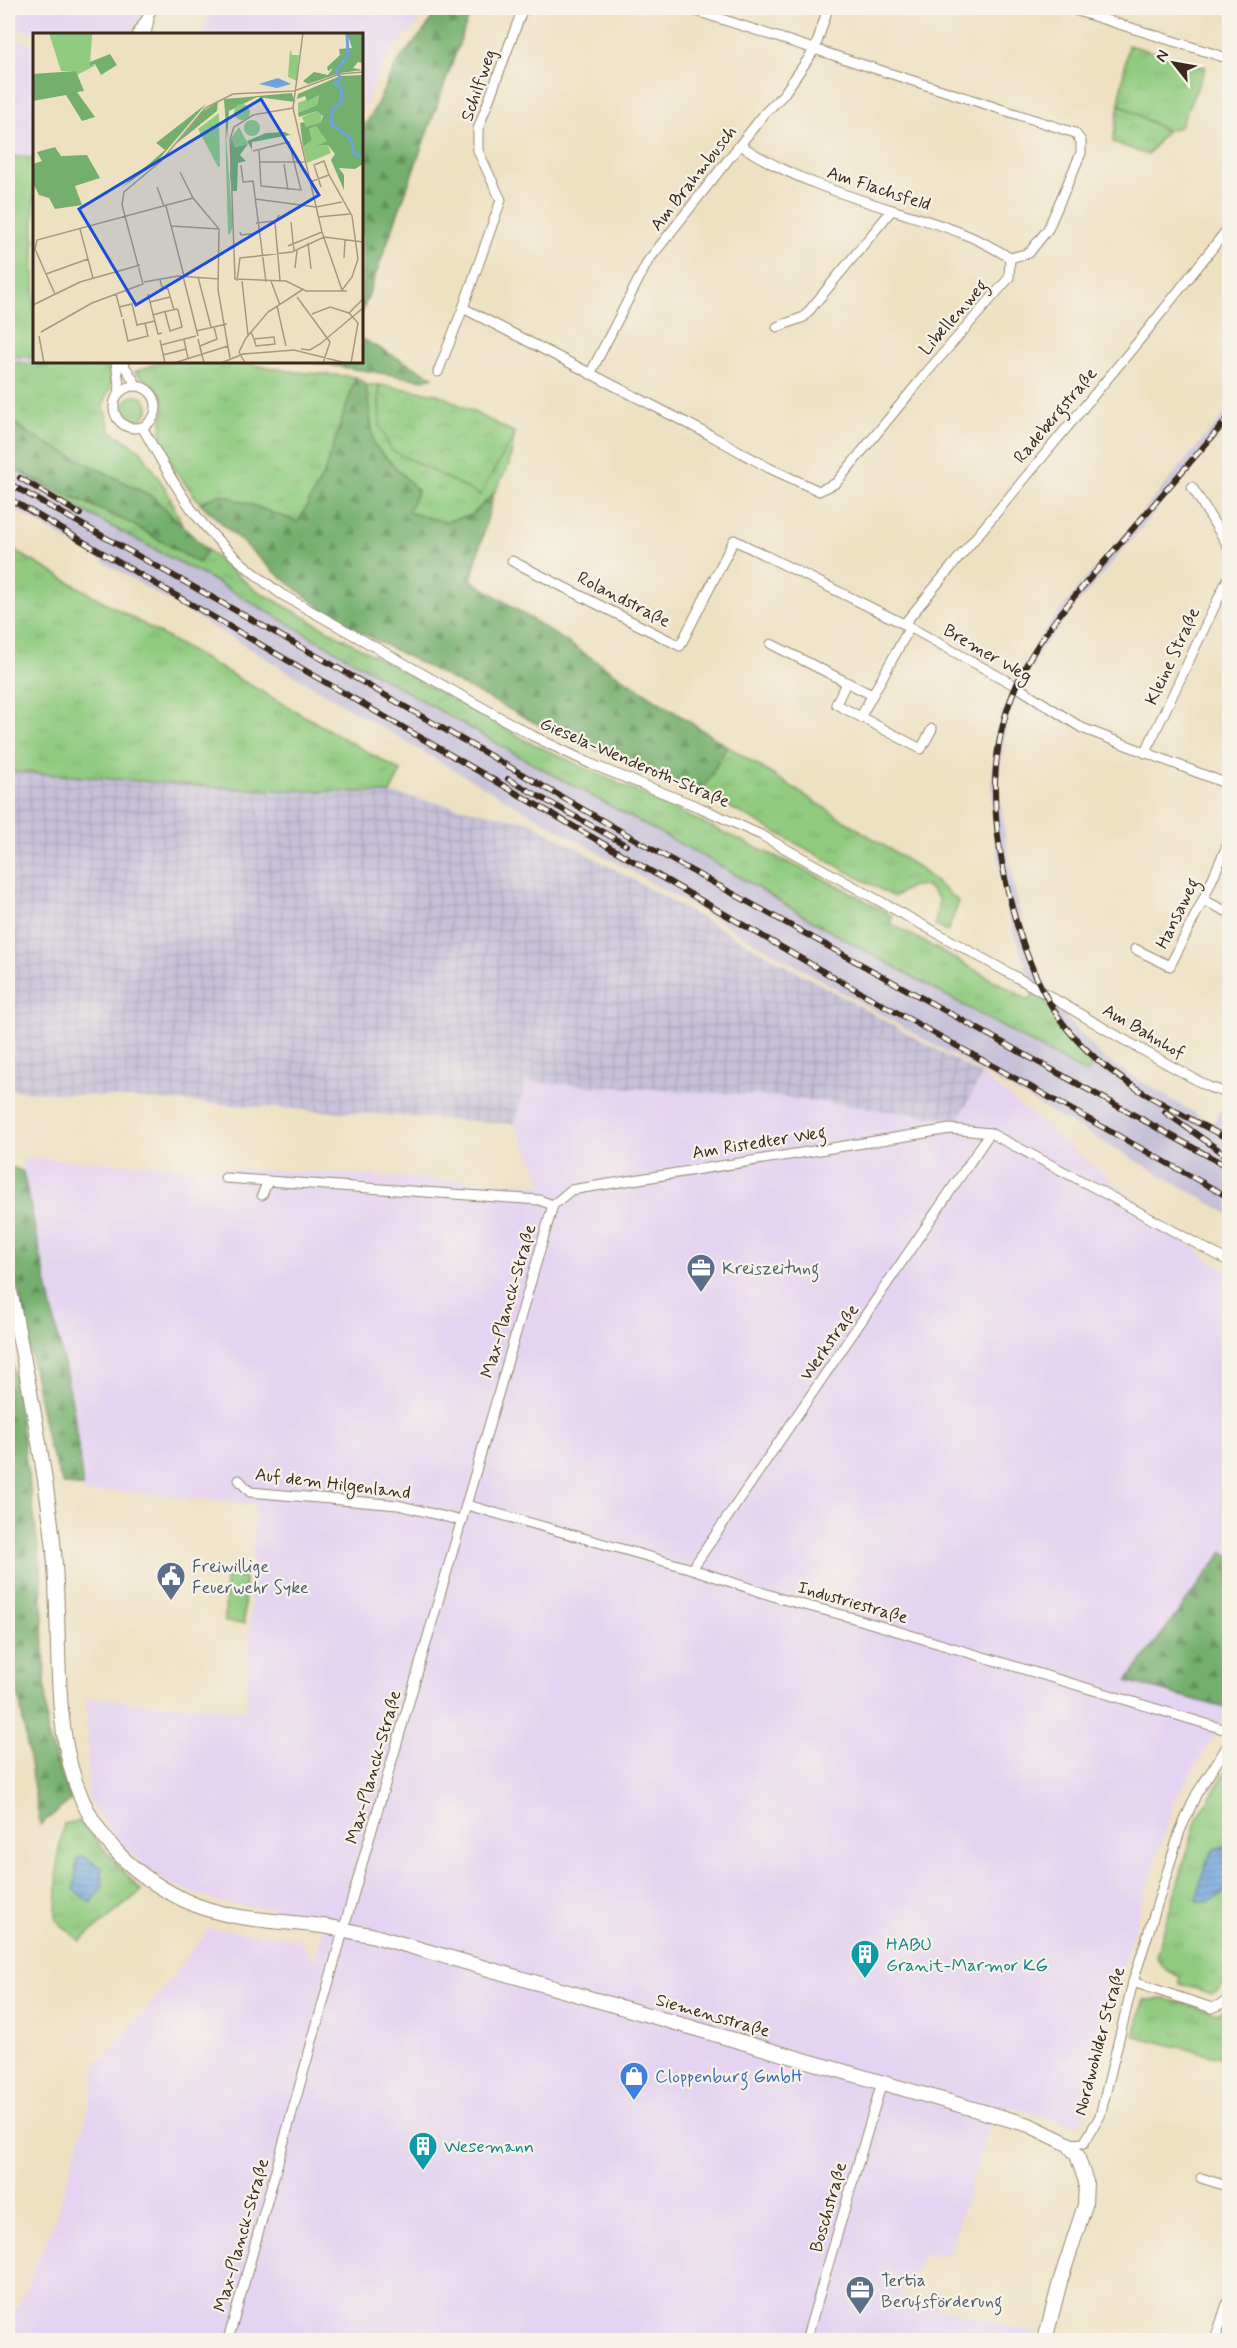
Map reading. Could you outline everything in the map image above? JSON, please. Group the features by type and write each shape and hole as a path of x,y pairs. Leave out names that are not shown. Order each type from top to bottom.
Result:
{"main road":[{"name":"Siemensstraße","path":"8,1285 41,1450 53,1544 62,1729 74,1782 97,1827 125,1858 160,1887 186,1901 238,1918 371,1935 1029,2125 1068,2145"},
{"path":"1045,2340 1060,2282 1085,2205 1086,2182 1082,2165 1068,2145"}],"street":[{"name":"Schilfweg","path":"438,372 501,200 478,151 478,129 523,8"},
{"path":"687,8 1075,133 1081,141 1081,153 1048,229 1029,253 1010,258"},
{"name":"Am Brahmbusch","path":"590,374 648,261 765,113 783,95 815,49 828,8"},
{"path":"1068,8 1230,59"},
{"path":"138,33 152,10"},
{"path":"146,33 152,10"},
{"name":"Am Flachsfeld","path":"740,145 762,159 812,184 966,233 1010,258"},
{"path":"777,327 804,317 892,210"},
{"name":"Radebergstraße","path":"861,716 907,626 1230,226"},
{"name":"Libellenweg","path":"590,374 769,468 819,491 836,483 927,372 1009,278 1010,258"},
{"path":"463,308 590,374"},
{"path":"116,363 120,392"},
{"path":"123,363 137,386"},
{"path":"137,386 148,390 155,399 157,408 152,420 142,427 131,428 121,424 114,413 114,402 120,392 127,387 137,386"},
{"name":"Giesela-Wenderoth-Straße","path":"142,427 198,518 225,548 281,594 533,736 591,764 761,835 1044,993"},
{"path":"1192,487 1230,549"},
{"name":"Bremer Weg","path":"734,540 907,626 1016,686 1082,728 1230,785"},
{"name":"Rolandstraße","path":"512,561 680,646 734,540"},
{"name":"Kleine Straße","path":"1145,753 1230,574"},
{"path":"771,644 872,695"},
{"path":"846,683 836,704 921,749 932,729"},
{"name":"Hansaweg","path":"1135,949 1170,966 1230,839"},
{"path":"1203,900 1230,913"},
{"name":"Am Bahnhof","path":"1044,993 1199,1082 1230,1094"},
{"name":"Am Ristedter Weg","path":"553,1205 571,1190 702,1167 951,1129 990,1133 1230,1262"},
{"name":"Werkstraße","path":"692,1569 990,1133"},
{"path":"225,1178 539,1200 553,1205"},
{"path":"262,1195 268,1181"},
{"name":"Max-Planck-Straße","path":"228,2340 553,1205"},
{"name":"Auf dem Hilgenland","path":"239,1480 250,1492 398,1505 462,1521"},
{"name":"Industriestraße","path":"467,1505 692,1569 782,1599 858,1619 1230,1731"},
{"name":"Nordwohlder Straße","path":"1068,2145 1084,2143 1100,2116 1133,1982 1180,1831 1196,1794 1229,1744"},
{"path":"1133,1982 1212,2008 1224,2003 1230,1995"},
{"name":"Boschstraße","path":"806,2340 882,2082"},
{"path":"1201,2178 1230,2187"},
{"path":"1215,2340 1230,2295"}],"shaded area":[{"path":"8,8 146,8 132,33 34,33 8,25"},
{"path":"213,8 428,8 427,13 392,51 376,77 363,110 363,33 202,33"},
{"path":"8,36 33,45 33,363 102,363 103,367 8,362"},
{"path":"1229,409 1229,424 1041,649 1021,683 1008,719 998,779 1005,837 1019,910 1033,957 1056,1007 1104,1059 1213,1124 1226,1100 1229,1102 1229,1214 418,749 8,505 8,467 105,523 209,578 517,755 726,869 821,926 1086,1074 1093,1062 1067,1036 1029,975 1007,912 991,785 999,720 1018,675 1038,640 1065,604"},
{"path":"8,771 244,789 390,793 530,822 982,1075 958,1120 784,1097 525,1082 515,1124 8,1090"},
{"path":"982,1075 1208,1259 1229,1271 1229,1557 1222,1552 1128,1681 1229,1709 1229,1712 1174,1801 1123,1965 1083,2120 1075,2125 996,2104 948,2256 925,2253 899,2298 1037,2333 1035,2340 8,2340 8,2325 54,2222 90,2105 97,2060 102,2061 146,2010 209,1929 298,1939 316,1961 325,1916 222,1903 166,1882 124,1849 89,1801 86,1698 246,1711 255,1504 115,1491 83,1494 73,1407 23,1172 22,1158 544,1185 515,1124 525,1082 784,1097 958,1120"}],"green space":[{"path":"436,8 472,8 363,310 363,128 401,58 433,17"},
{"path":"1128,45 1206,67 1180,127 1166,131 1119,104"},
{"path":"1119,104 1166,131 1148,155 1113,142"},
{"path":"8,156 33,158 33,358 8,356"},
{"path":"363,340 433,377 423,380 318,363 363,363"},
{"path":"8,362 108,367 112,383 103,405 111,431 141,451 167,491 183,526 152,496 32,436 8,418"},
{"path":"157,363 244,363 296,372 356,377 324,474 298,522 221,494 200,503 178,473 164,448 161,433 163,398 156,388 135,372"},
{"path":"356,377 366,385 374,445 418,491 408,512 444,522 472,515 494,493 471,580 727,746 702,792 553,732 335,619 271,569 200,503 221,494 298,522 324,474"},
{"path":"366,385 379,385 380,426 480,495 515,433 509,465 494,493 472,515 444,522 407,512 418,491 374,445"},
{"path":"379,385 438,394 515,433 480,495 391,450 380,426"},
{"path":"136,396 145,399 148,408 145,417 136,420 127,417 124,408 127,399"},
{"path":"8,418 32,436 152,496 207,550 199,563 130,523 8,467"},
{"path":"22,474 130,523 199,563 207,550 254,589 527,741 839,886 893,916 890,923 1029,1000 1034,992 1040,992 1067,1036 1093,1062 1087,1074 821,926 726,869 517,755 209,578 105,523"},
{"path":"8,547 401,771 390,793 244,789 8,771"},
{"path":"727,746 918,867 959,902 947,932 935,925 939,899 927,886 912,886 894,897 702,792"},
{"path":"8,1165 23,1172 73,1407 83,1487 63,1484 48,1445 18,1289 8,1257"},
{"path":"8,1349 13,1369 41,1566 47,1733 71,1800 40,1825 18,1691 8,1583"},
{"path":"1223,1552 1230,1557 1229,1709 1127,1681"},
{"path":"226,1577 245,1577 244,1623 225,1622"},
{"path":"1226,1771 1229,1771 1229,1848 1226,1846 1204,1870 1197,1901 1220,1897 1229,1886 1229,1971 1221,1989 1212,1994 1180,1984 1180,1977 1165,1969 1156,1956 1197,1819"},
{"path":"79,1821 141,1891 80,1941 56,1920 58,1853 64,1824"},
{"path":"1166,1999 1217,2013 1229,2008 1229,2059 1134,2036 1144,2000"}],"water":[{"path":"1226,1846 1229,1848 1229,1886 1215,1899 1197,1901 1208,1858 1216,1849"},
{"path":"83,1856 102,1868 103,1886 91,1903 74,1890 77,1859"}],"railway":[{"path":"1230,416 1076,595 1053,623 1033,653 1007,710 1000,739 995,783 999,845 1005,879 1024,947 1052,1007 1069,1031 1086,1049 1123,1080 1230,1140"},
{"path":"20,478 80,514"},
{"path":"8,483 324,660 652,849 1230,1168"},
{"path":"8,498 826,973 1230,1198"},
{"path":"508,779 626,845"},
{"path":"1165,1112 1230,1158"}],"place":[{"name":"Kreiszeitung","path":"701,1294"},
{"name":"Freiwillige Feuerwehr Syke","path":"171,1602"},
{"name":"HABU Granit-Marmor KG","path":"865,1980"},
{"name":"Cloppenburg GmbH","path":"634,2102"},
{"name":"Wesemann","path":"423,2172"},
{"name":"Tertia Berufsförderung","path":"860,2316"}]}
